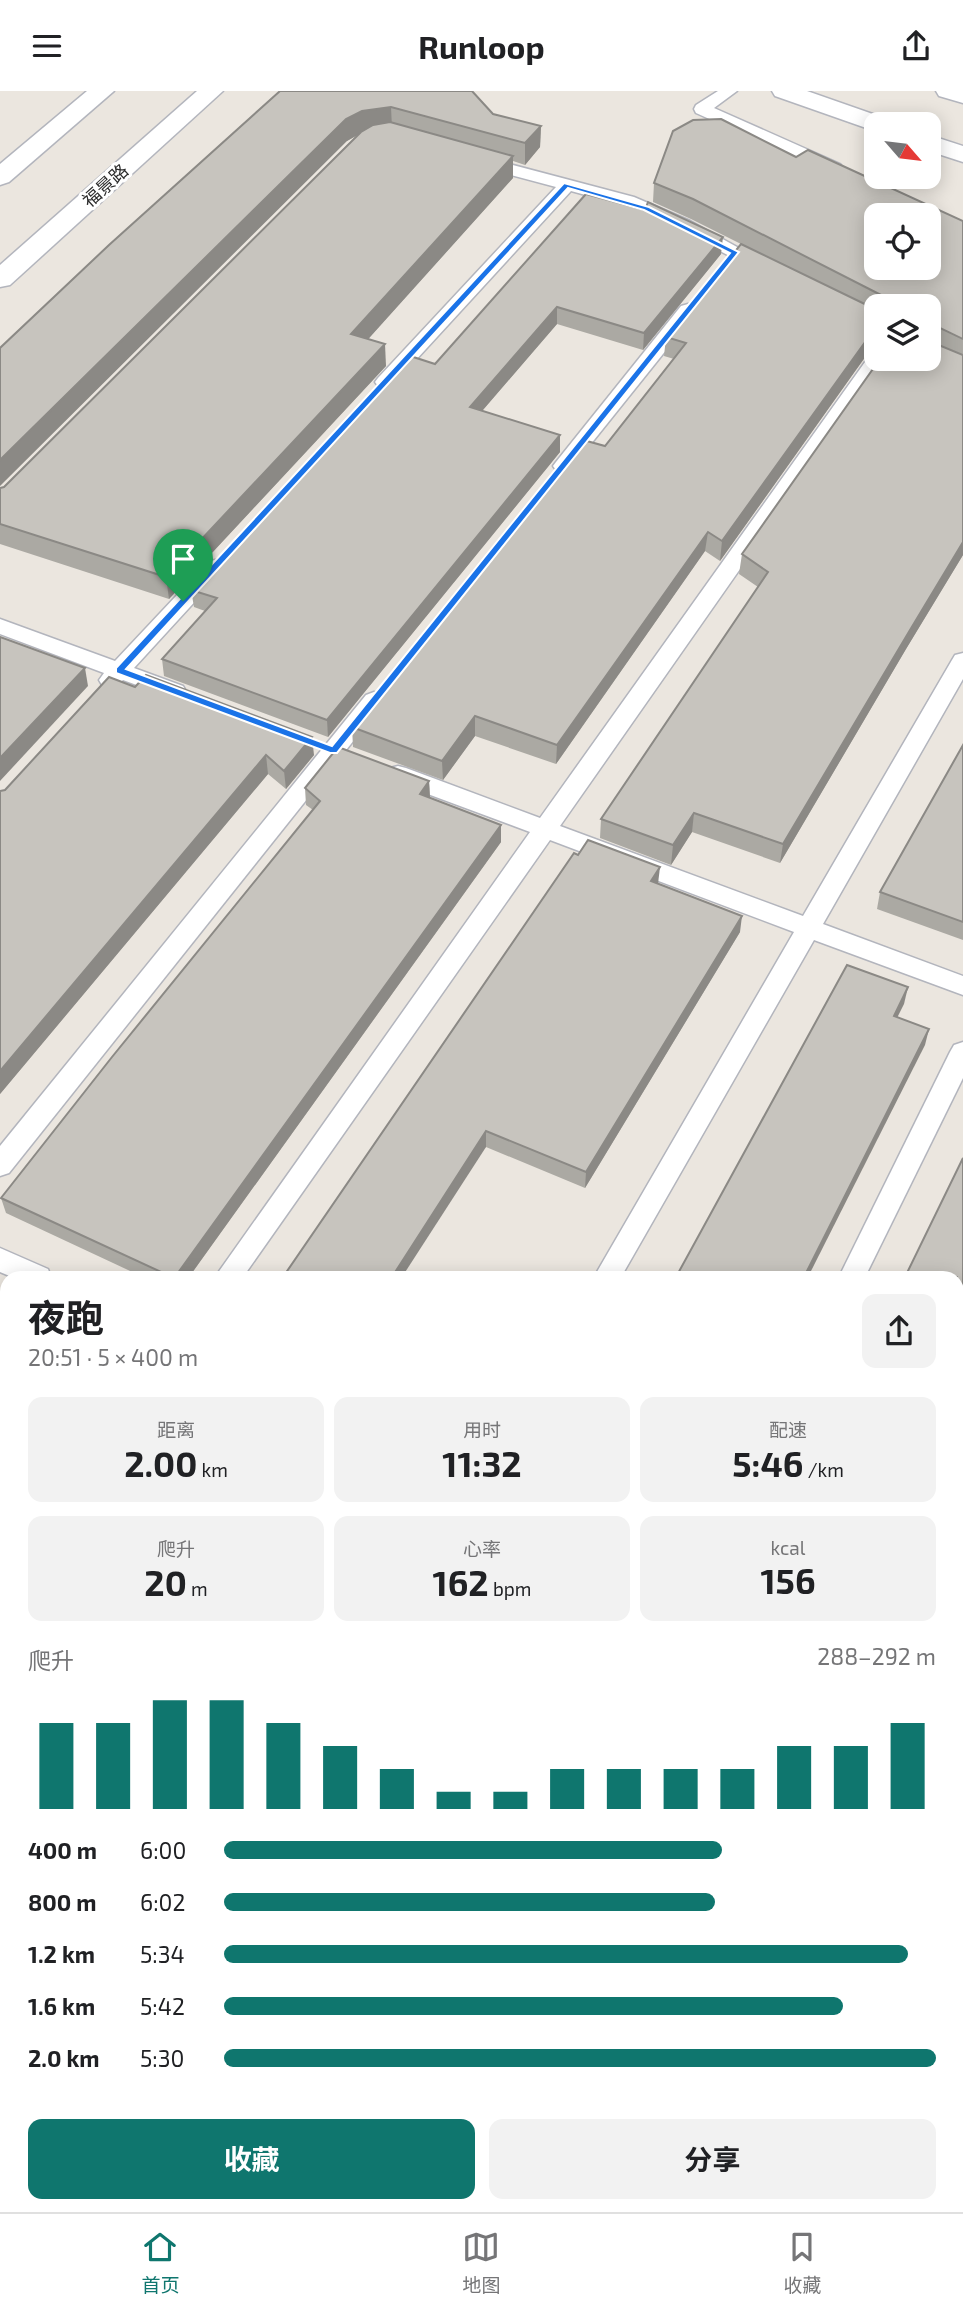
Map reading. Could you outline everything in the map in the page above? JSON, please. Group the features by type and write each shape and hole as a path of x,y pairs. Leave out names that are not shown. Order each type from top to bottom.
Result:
{"main road":[{"path":"0,177 102,91"},
{"name":"福景路","path":"0,279 211,91"},
{"path":"784,91 864,119"},
{"path":"948,91 963,96"},
{"path":"942,147 963,154"}],"lane":[{"path":"729,91 702,109 851,176"},
{"path":"459,155 646,209 782,276"},
{"path":"371,397 567,185"},
{"path":"717,274 735,252"},
{"path":"552,479 700,295"},
{"path":"232,1271 869,371"},
{"path":"101,690 231,549"},
{"path":"0,626 195,699"},
{"path":"610,1271 963,660"},
{"path":"0,1165 386,685"},
{"path":"309,741 963,986"},
{"path":"855,1271 963,1052"},
{"path":"0,1259 25,1271"}],"building":[{"path":"280,91 472,91 493,114 541,126 525,143 391,107 362,111 346,119 0,460 0,348 109,245"},
{"path":"721,119 796,157 808,150 864,176 864,189 893,189 924,203 864,203 864,280 941,280 941,211 963,221 963,339 941,328 941,294 879,294 693,199 654,183 673,131 693,120"},
{"path":"390,122 513,156 351,334 385,344 166,577 0,524 0,488 361,132 373,125"},
{"path":"586,194 645,210 648,202 723,237 644,333 557,307 470,407 560,435 327,720 162,659 217,598 191,590 407,355 435,364"},
{"path":"741,244 864,304 864,344 722,541 708,532 557,745 475,716 442,761 352,727 583,440 605,446 686,343 666,337"},
{"path":"941,346 963,355 963,542 783,844 694,813 673,845 601,819 768,572 742,554 872,371 941,371"},
{"path":"0,637 85,668 0,758"},
{"path":"146,675 312,737 284,771 266,755 0,1071 0,791 5,790 109,677 135,687"},
{"path":"963,745 963,922 880,892"},
{"path":"338,747 429,781 420,794 501,825 179,1271 159,1271 1,1198 320,801 305,788"},
{"path":"588,840 660,867 651,881 742,916 586,1172 486,1131 396,1271 287,1271 574,853 578,855"},
{"path":"847,965 908,987 894,1016 929,1029 807,1271 679,1271"},
{"path":"963,1158 963,1271 908,1271"}],"route":[{"path":"567,185 628,201 684,225 735,252 334,750 120,670 183,601 567,185"}]}
